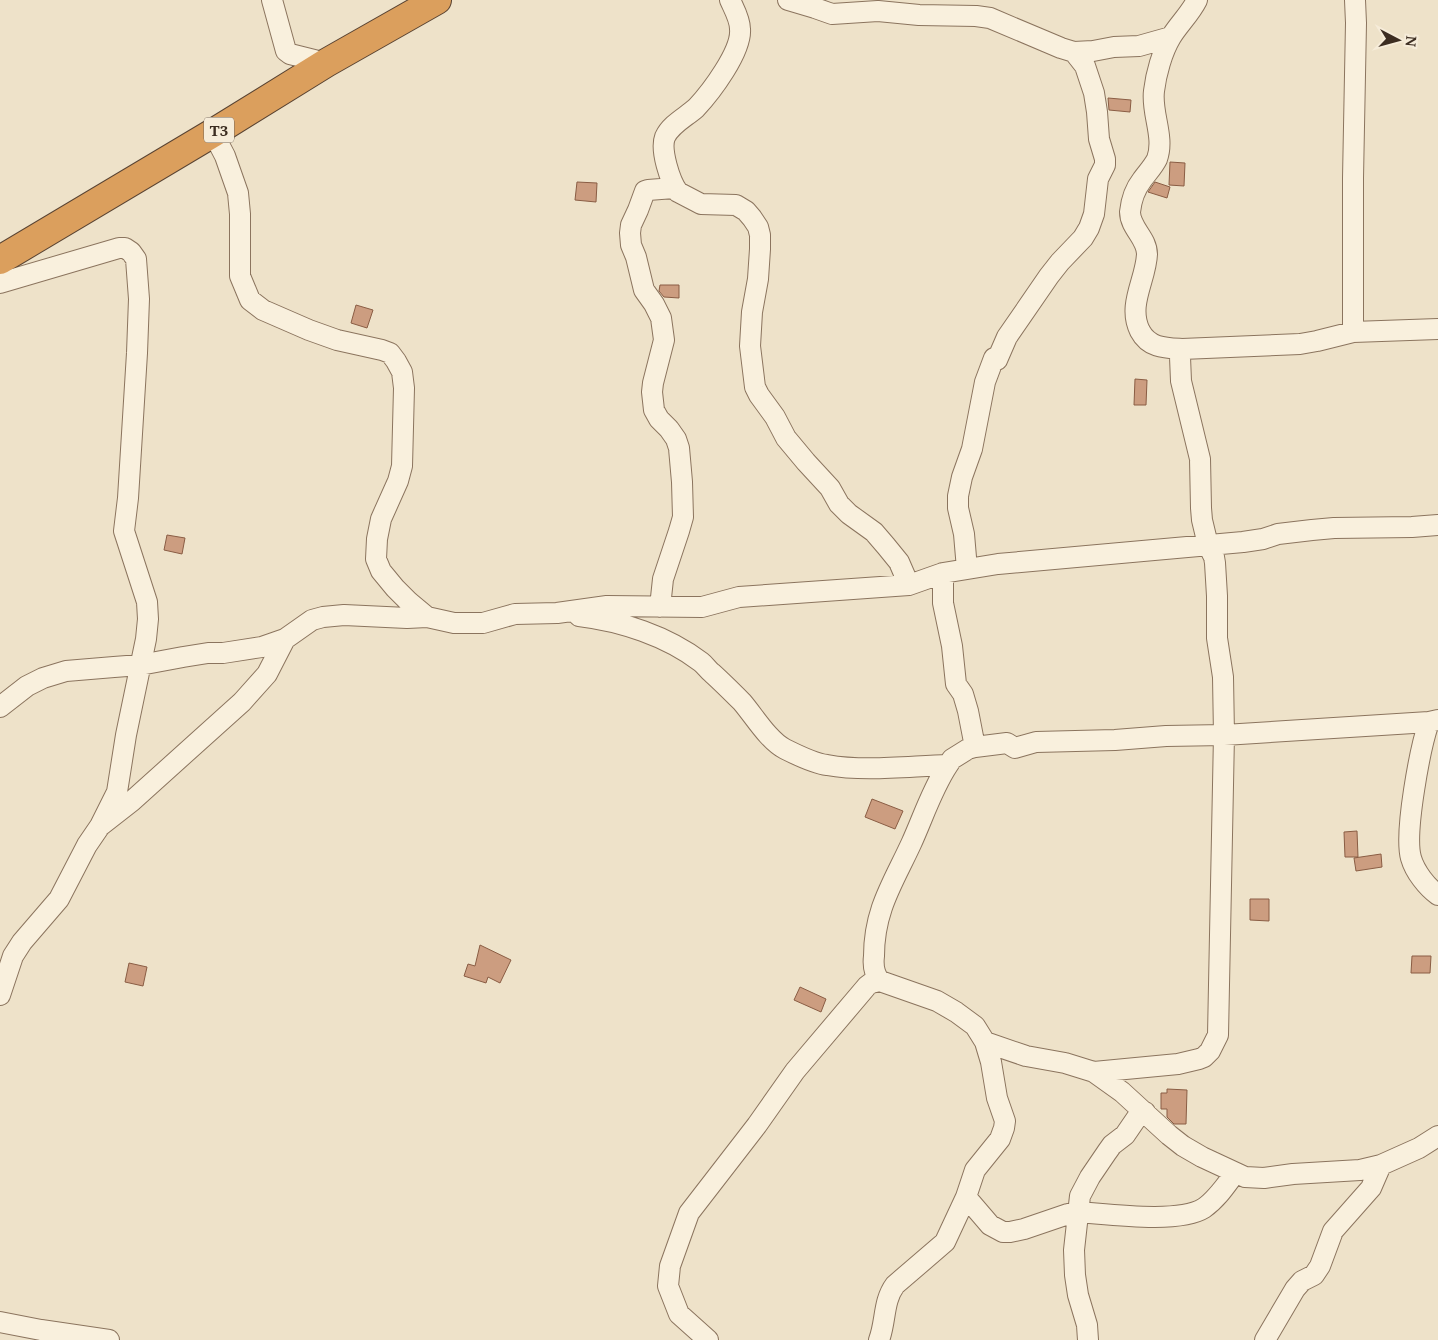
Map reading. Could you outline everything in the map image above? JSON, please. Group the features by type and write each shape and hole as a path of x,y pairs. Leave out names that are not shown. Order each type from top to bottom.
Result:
{"highway":[{"name":"T3","path":"0,260 326,63 437,0"}],"street":[{"path":"272,0 286,51 290,54 326,63"},
{"path":"678,192 668,169 664,141 667,134 695,108 720,77 737,46 741,31 740,24 730,0"},
{"path":"788,0 832,14 878,11 990,18 1074,52 1139,46 1171,37"},
{"path":"1197,0 1171,37 1160,67 1153,105 1158,128 1159,145 1157,158 1138,185 1130,211 1131,220 1144,241 1147,254 1135,307 1137,326 1146,340 1163,348 1300,344 1353,332 1438,329"},
{"path":"1353,332 1355,0"},
{"path":"967,569 958,496 962,477 972,450 985,382 994,358 998,360 1007,337 1049,276 1083,238 1089,228 1094,214 1098,180 1105,165 1099,139 1094,93 1085,66 1074,52"},
{"path":"213,133 226,156 238,193 240,276 250,300 264,310 309,330 337,340 382,350 390,354 402,372 404,388 402,466 381,519 376,559 381,571 395,588 427,617"},
{"path":"660,607 663,579 683,517 679,448 676,438 659,419 654,410 652,392 664,340 661,318 644,290 636,256 631,244 631,224 645,192 653,189 674,188 701,204 736,206 746,211 758,227 760,249 758,279 752,312 750,346 755,387 776,418 786,438 830,488 839,504 849,514 874,532 886,546 899,562 909,585"},
{"path":"0,283 119,248 125,248 136,259 139,299 137,353 128,498 124,531 147,602 148,619 117,792 100,826 87,845 60,899 22,942 13,956 0,995"},
{"path":"1094,1072 1178,1064 1199,1060 1210,1051 1218,1035 1224,735 1222,677 1217,638 1216,563 1208,545 1201,508 1201,466 1181,381 1180,362 1182,348"},
{"path":"0,707 27,686 43,678 66,672 114,666 140,666 208,653 223,653 262,647 285,639 312,620 323,617 344,615 427,617 454,623 482,623 515,614 557,613 607,606 702,607 739,597 909,585 943,573 998,564 1093,557 1243,542 1264,539 1278,534 1334,528 1412,528 1438,525"},
{"path":"943,573 943,603 952,646 956,684 963,694 975,747"},
{"path":"557,613 613,622 639,630 675,645 702,663 721,681 749,710 769,737 776,743 826,765 865,768 948,765"},
{"path":"100,826 132,801 242,702 267,674 285,639"},
{"path":"880,981 874,968 874,943 882,905 940,778 952,759 968,749 1007,743 1015,748 1036,742 1224,735 1434,721"},
{"path":"1434,721 1425,732 1411,819 1410,850 1414,866 1429,887 1438,895"},
{"path":"708,1340 679,1314 668,1286 670,1266 689,1213 757,1126 795,1071 867,986 880,981 937,1001 975,1026 985,1042 991,1062 996,1093 1005,1121 996,1146 976,1170 945,1242 890,1291 879,1340"},
{"path":"985,1042 1026,1056 1065,1063 1094,1072 1122,1092 1169,1136 1183,1146 1245,1177 1264,1178 1293,1174 1360,1170 1381,1165 1419,1148 1438,1136"},
{"path":"1088,1340 1087,1325 1078,1295 1075,1275 1074,1250 1080,1196 1090,1177 1112,1145 1125,1135 1138,1116 1145,1112"},
{"path":"1265,1340 1295,1289 1302,1281 1314,1275 1320,1266 1333,1231 1371,1188 1381,1165"},
{"path":"966,1196 990,1225 1003,1232 1010,1232 1078,1212 1170,1217 1190,1214 1204,1208 1222,1191 1234,1173"},
{"path":"0,1322 108,1340"}],"building":[{"path":"1108,98 1131,100 1130,112 1109,110"},
{"path":"1170,162 1185,163 1184,186 1169,185"},
{"path":"577,182 597,183 596,202 575,200"},
{"path":"1155,182 1170,187 1167,198 1148,192"},
{"path":"660,285 679,285 679,298 664,297 659,291"},
{"path":"356,305 373,310 367,328 351,323"},
{"path":"1135,379 1147,380 1146,405 1134,405"},
{"path":"167,535 185,538 182,554 164,550"},
{"path":"872,799 903,811 895,829 865,817"},
{"path":"1357,831 1358,857 1345,857 1344,832"},
{"path":"1381,854 1382,867 1356,871 1354,858"},
{"path":"1250,899 1269,899 1269,921 1250,920"},
{"path":"480,945 511,960 500,983 488,977 486,983 464,976 468,964 475,966"},
{"path":"1412,956 1431,956 1430,973 1411,973"},
{"path":"129,963 147,967 143,986 125,982"},
{"path":"800,987 826,999 821,1012 794,1000"},
{"path":"1167,1089 1187,1090 1186,1124 1174,1124 1167,1117 1167,1109 1161,1109 1161,1093 1167,1093"}]}
